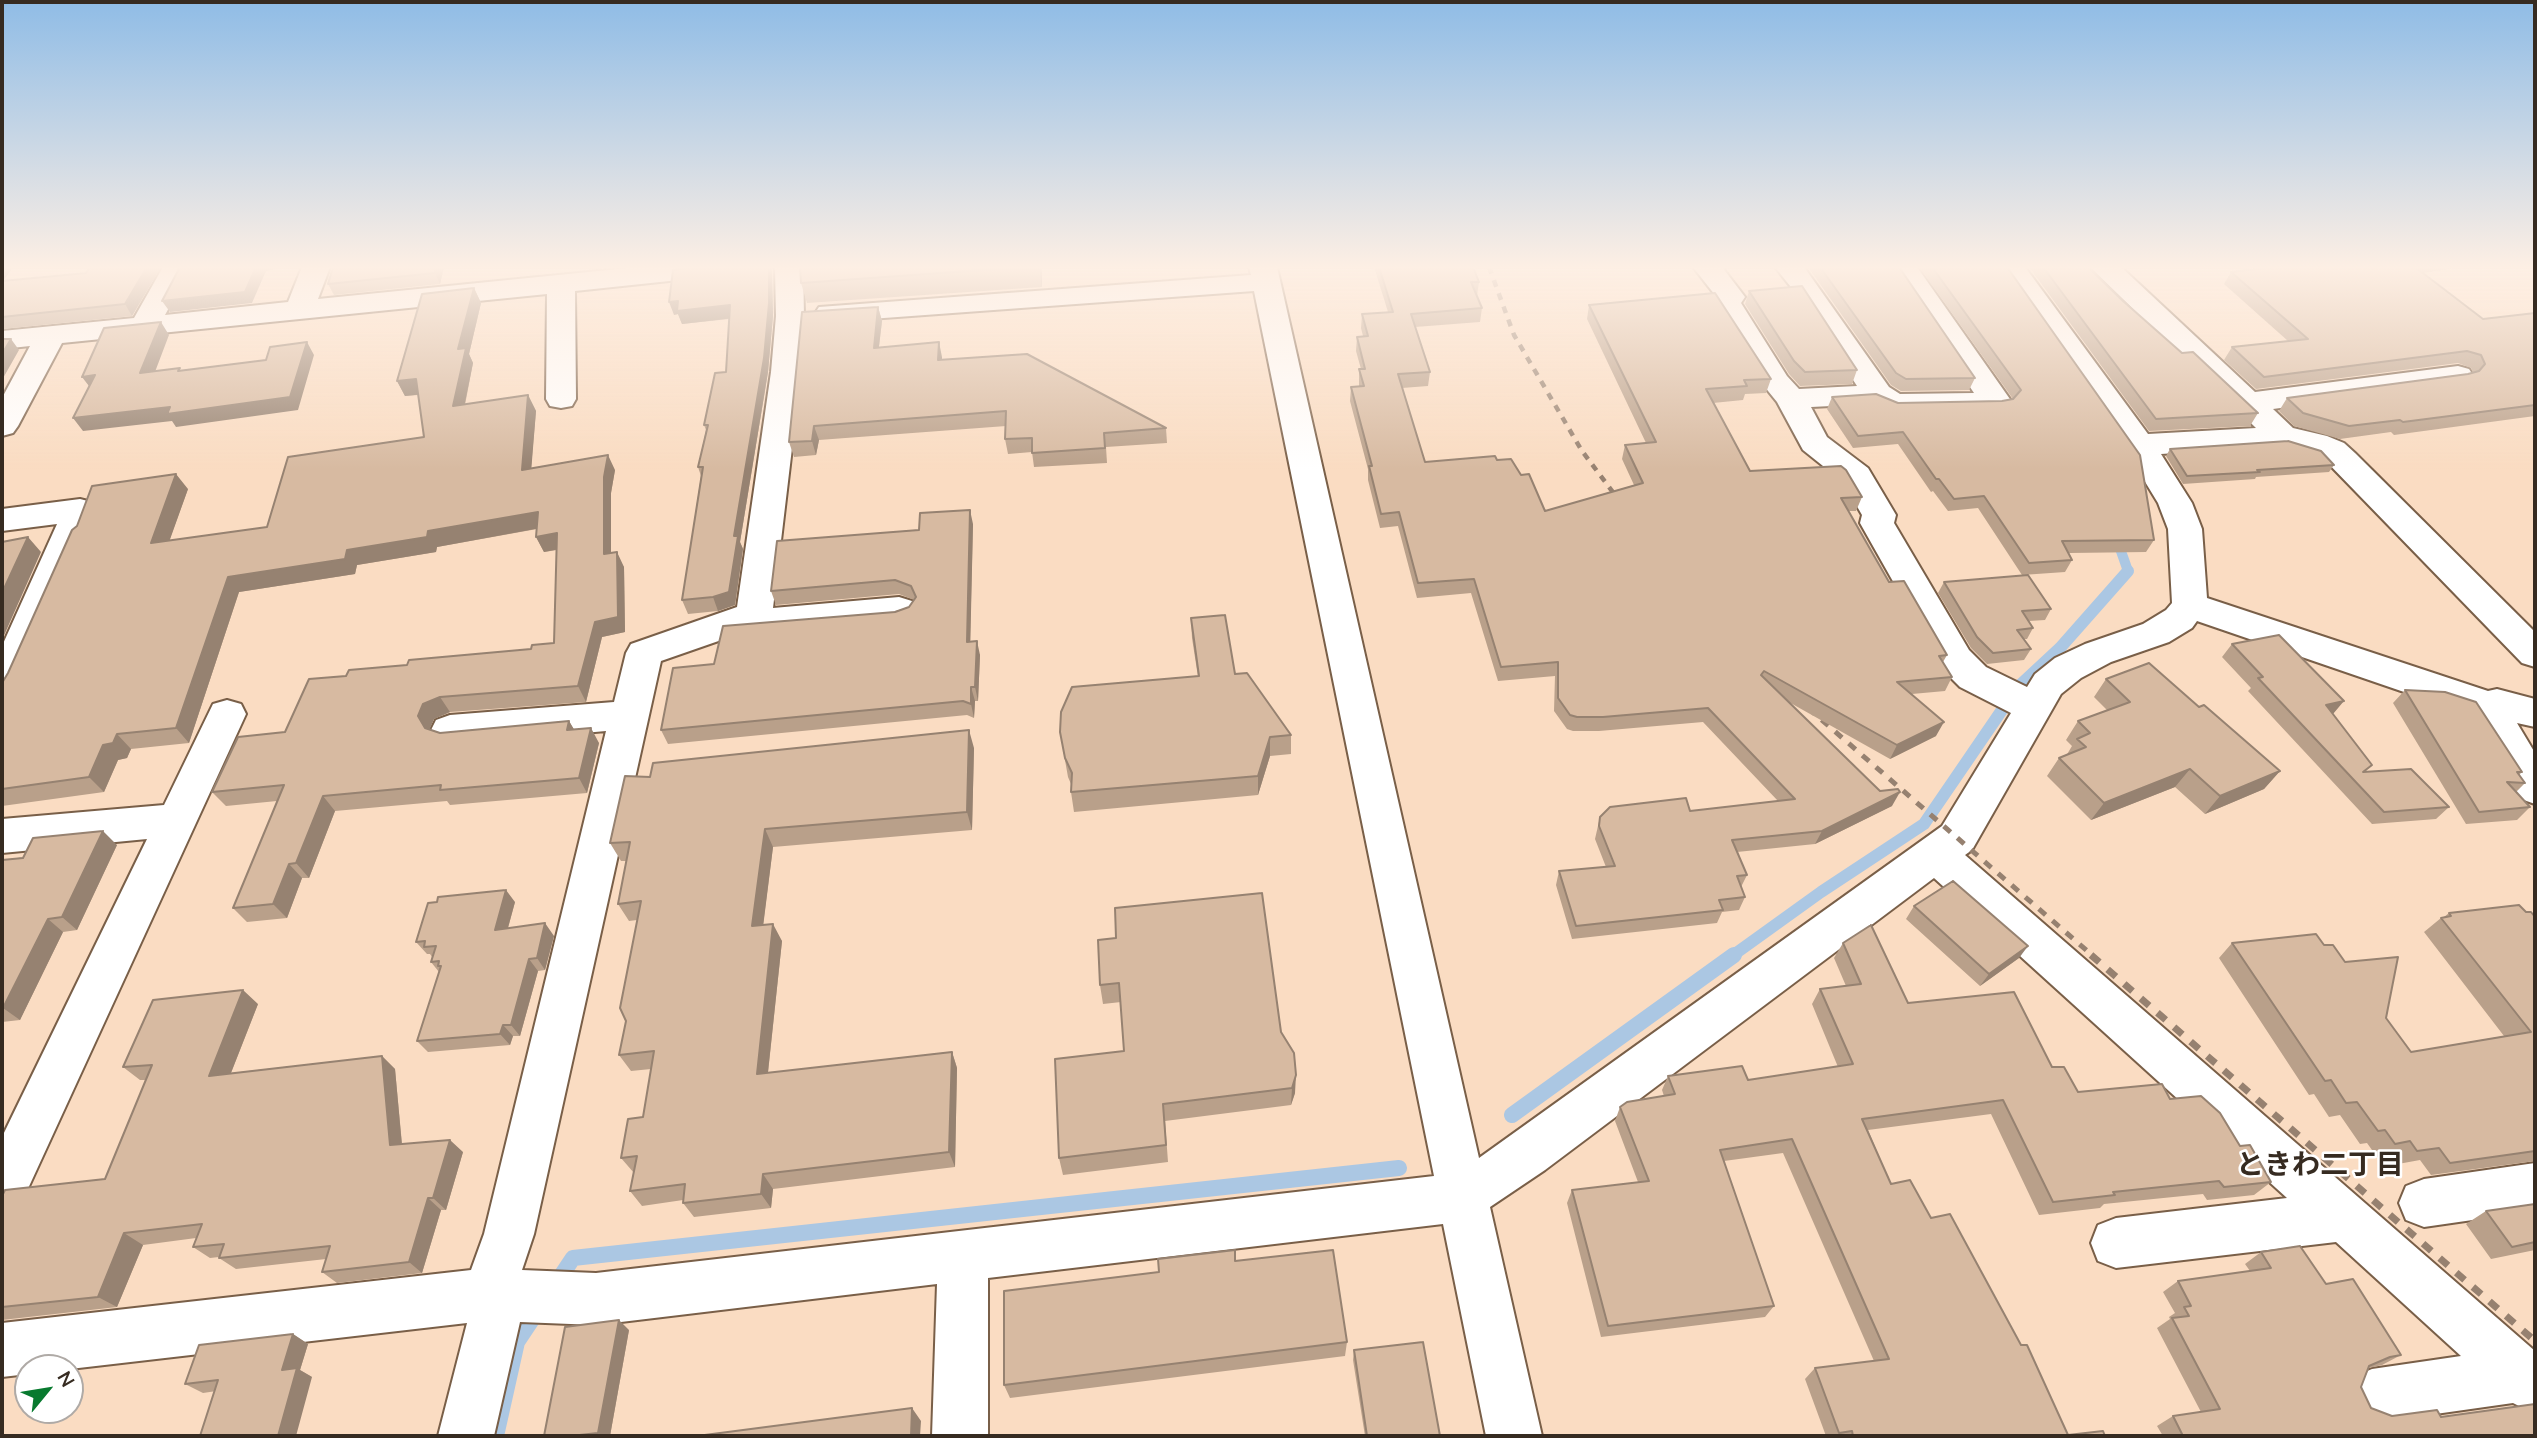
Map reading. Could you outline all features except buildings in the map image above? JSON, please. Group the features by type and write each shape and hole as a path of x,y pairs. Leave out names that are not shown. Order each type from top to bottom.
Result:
{"street":[{"path":"2,340 60,334"},
{"path":"561,334 561,399"},
{"path":"466,1436 499,1293 509,1234 645,653 754,615 789,334"},
{"path":"1278,334 1514,1436"},
{"path":"1746,334 1775,382 1791,399 1814,443 1856,475 1879,515 1877,523 1956,660 1973,677 2033,707"},
{"path":"1838,334 1878,394 1893,404 1996,402 1949,334"},
{"path":"2,1350 499,1293 596,1298 1462,1197 1528,1154 1957,838 2048,684 2068,668 2098,653 2156,633 2179,619 2190,605 2185,530 2175,503 2139,446 2058,334"},
{"path":"2174,334 2283,436"},
{"path":"2,426 51,335"},
{"path":"2246,403 2458,375"},
{"path":"1791,399 1878,394"},
{"path":"2139,446 2283,436 2316,443 2339,455 2535,654"},
{"path":"2,520 80,510 2,687"},
{"path":"2190,605 2488,706 2497,703 2535,713"},
{"path":"728,624 899,610"},
{"path":"2488,706 2535,788"},
{"path":"2,1189 227,714"},
{"path":"450,730 630,715"},
{"path":"618,766 658,763"},
{"path":"2,836 177,820"},
{"path":"1935,853 2528,1381"},
{"path":"2424,1203 2535,1187"},
{"path":"2116,1243 2341,1216"},
{"path":"960,1436 963,1254"},
{"path":"2372,1396 2528,1381"}],"waterway":[{"path":"2116,537 2128,571"},
{"path":"1732,956 1821,892 1924,824 2017,688 2060,648 2128,571"},
{"path":"1512,1115 1734,955"},
{"path":"555,1285 573,1258 1399,1168"},
{"path":"496,1436 517,1342 539,1309"}],"railway":[{"path":"1514,334 1582,451 1624,507"},
{"path":"1808,708 2093,956"},
{"path":"2091,955 2535,1341"}],"district":[{"name":"ときわ二丁目","path":"2320,1167"}]}
